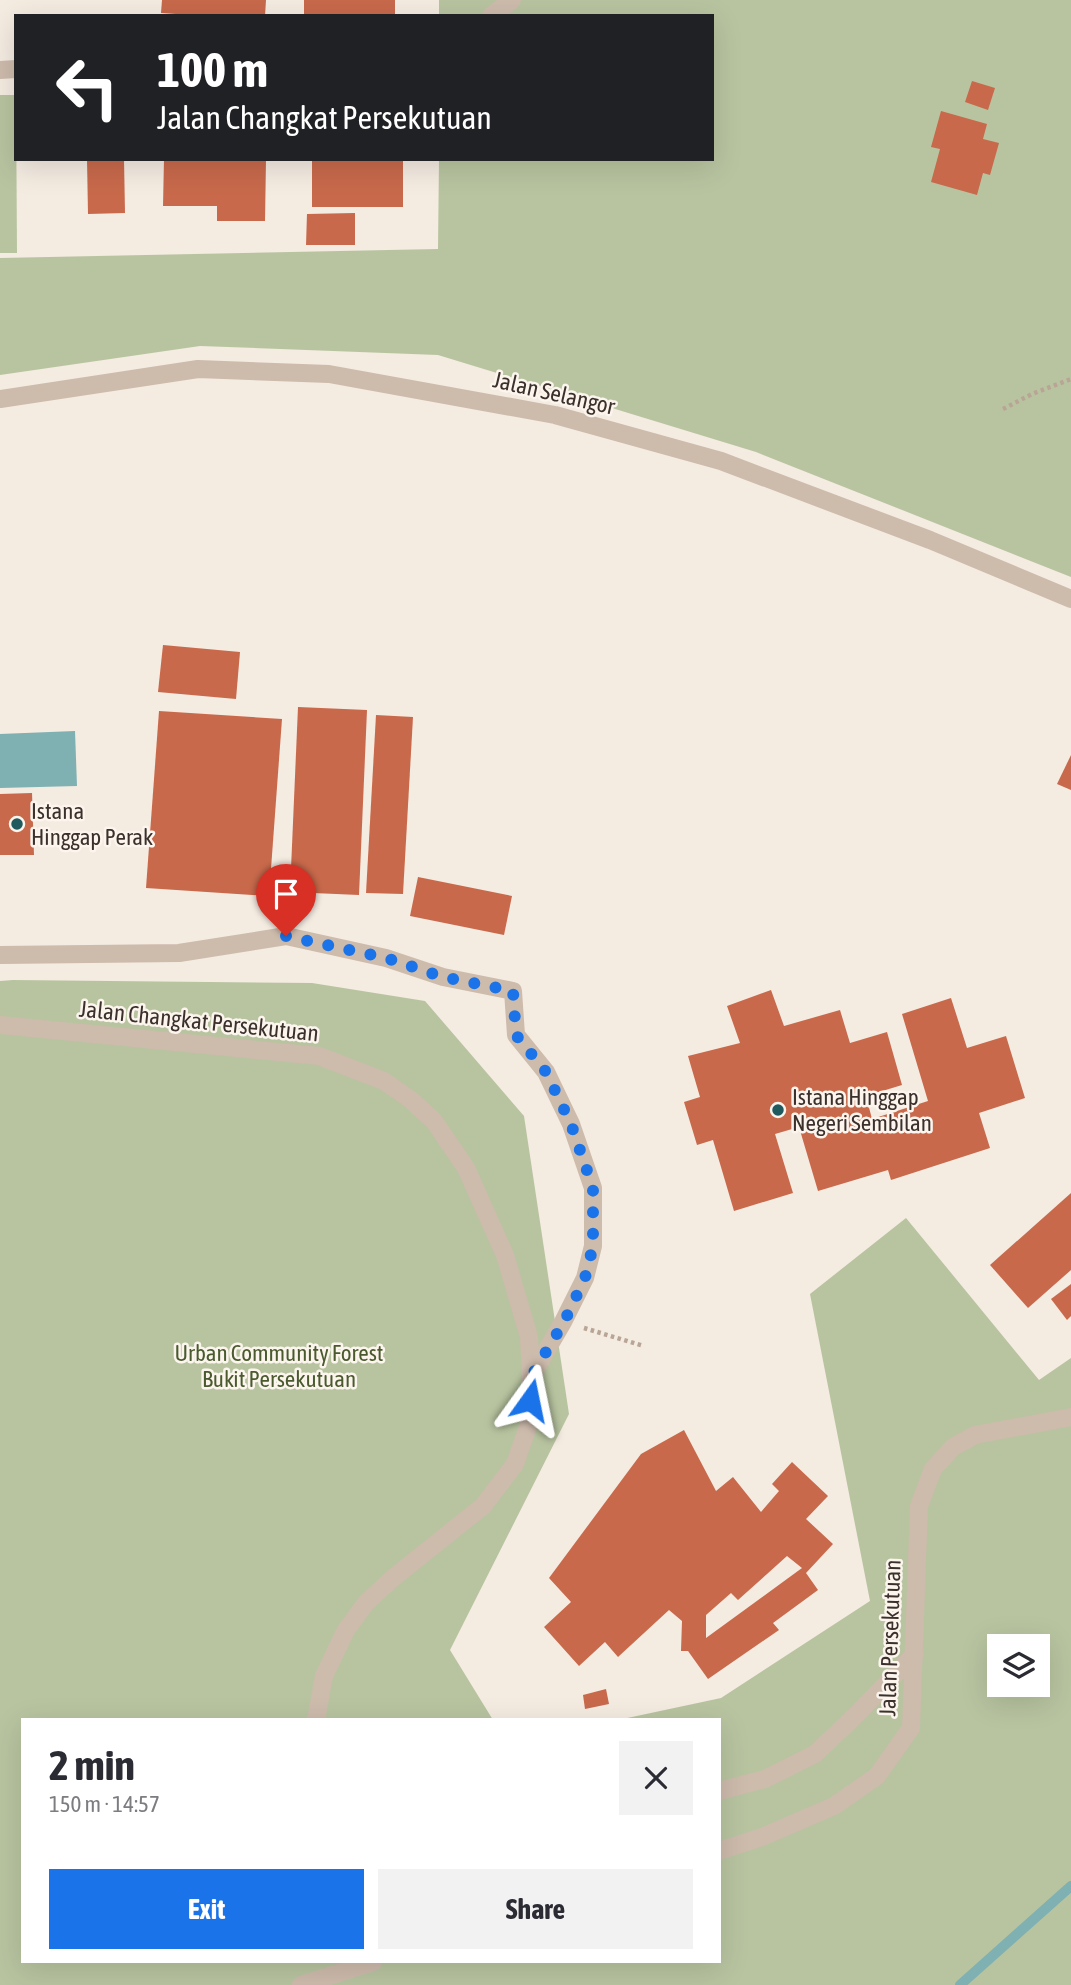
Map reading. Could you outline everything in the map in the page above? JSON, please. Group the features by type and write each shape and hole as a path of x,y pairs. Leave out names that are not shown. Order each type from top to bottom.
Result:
{"street":[{"path":"494,14 512,0"},
{"name":"Jalan Selangor","path":"0,399 198,369 329,374 555,415 720,461 930,540 1071,599"},
{"name":"Jalan Changkat Persekutuan","path":"0,956 179,953 286,936 386,958 443,977 513,991 516,1035 546,1072 571,1124 593,1188 593,1246 585,1278 564,1322 531,1377"},
{"name":"Jalan Changkat Persekutuan","path":"0,1025 319,1056 384,1081 411,1100 434,1121 466,1168 505,1255 529,1337 529,1424 515,1464 483,1506 366,1603 346,1630 324,1676 316,1718"},
{"name":"Jalan Persekutuan","path":"721,1850 762,1837 834,1807 877,1776 911,1728 919,1506 933,1469 953,1447 975,1435 1071,1417"},
{"path":"721,1790 765,1779 815,1754 856,1716 915,1654"},
{"path":"301,1985 370,1963"}],"path":[{"path":"1003,409 1031,394 1071,379"},
{"path":"564,1322 644,1346"}],"green space":[{"path":"439,0 1071,0 1071,577 756,452 438,355 200,346 0,375 0,258 438,249 439,161 714,161 714,14 439,14"},
{"path":"0,95 14,95 17,253 0,253"},
{"name":"Urban Community Forest Bukit Persekutuan","path":"0,981 312,983 425,1001 524,1116 569,1414 450,1650 492,1718 21,1718 21,1963 721,1963 721,1718 627,1718 721,1698 870,1601 810,1294 906,1218 1039,1380 1071,1358 1071,1985 0,1985"}],"water":[{"path":"75,731 77,786 0,788 0,734"}],"building":[{"path":"162,0 266,0 265,14 161,13"},
{"path":"304,0 395,0 395,14 304,14"},
{"path":"972,81 995,88 988,110 965,102"},
{"path":"941,111 987,124 983,139 999,143 990,175 983,173 977,195 931,182 940,149 931,147"},
{"path":"87,161 124,161 125,213 88,214"},
{"path":"164,161 266,161 265,221 217,221 217,206 163,206"},
{"path":"312,161 403,161 403,207 312,207"},
{"path":"355,213 355,245 306,245 307,214"},
{"path":"163,645 240,652 236,699 158,692"},
{"path":"298,707 367,710 359,895 290,892"},
{"path":"159,711 282,719 269,896 146,888"},
{"path":"376,715 413,717 403,894 366,893"},
{"path":"1071,755 1071,790 1057,784"},
{"name":"Istana Hinggap Perak","path":"32,793 34,855 0,855 0,794"},
{"path":"418,877 512,896 504,935 410,916"},
{"name":"Istana Hinggap Negeri Sembilan","path":"771,990 784,1026 840,1010 850,1043 887,1032 902,1085 866,1096 872,1119 928,1101 902,1014 951,998 967,1048 1006,1036 1025,1098 979,1113 990,1148 891,1180 888,1170 818,1191 799,1127 775,1134 793,1193 734,1211 713,1140 697,1145 684,1102 700,1097 688,1056 740,1043 727,1006"},
{"path":"1071,1193 1071,1270 1028,1308 990,1265"},
{"path":"1071,1284 1071,1316 1067,1320 1051,1299"},
{"path":"684,1430 716,1491 733,1477 761,1512 779,1491 772,1484 792,1462 828,1496 806,1519 833,1544 806,1573 818,1590 773,1623 779,1630 708,1679 688,1651 681,1651 682,1621 669,1610 618,1657 605,1642 579,1666 544,1627 571,1602 549,1578 641,1454","holes":["787,1556 802,1568 706,1638 706,1615 731,1593 738,1600"]},
{"path":"606,1689 609,1704 585,1709 583,1695"}],"waterway":[{"path":"960,1985 1071,1886"}],"place":[{"name":"Istana Hinggap Perak","path":"17,824"},
{"name":"Istana Hinggap Negeri Sembilan","path":"778,1110"}],"route":[{"path":"286,936 386,958 443,977 513,991 516,1035 546,1072 571,1124 593,1188 593,1246 585,1278 564,1322 531,1377 530,1400"}]}
